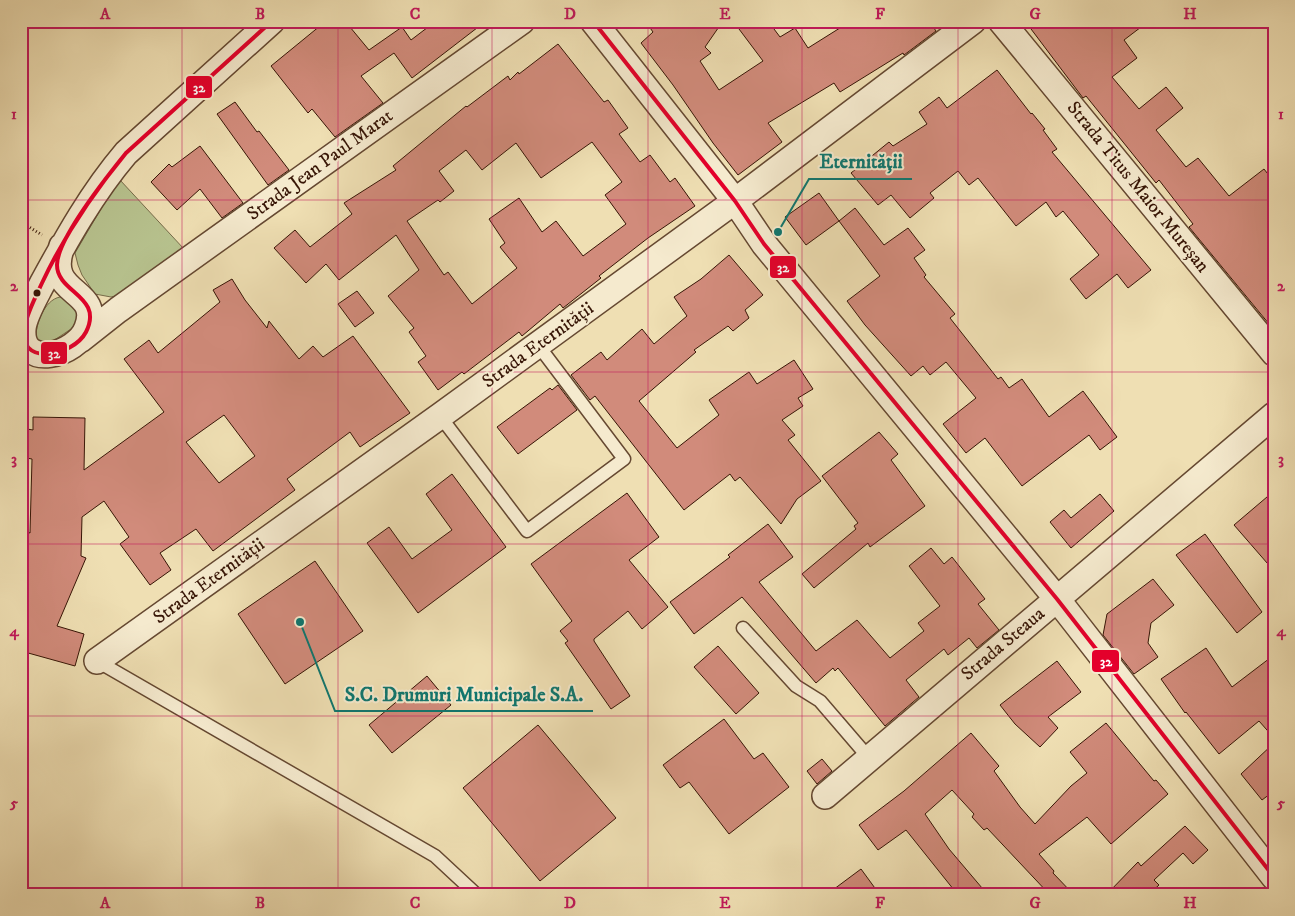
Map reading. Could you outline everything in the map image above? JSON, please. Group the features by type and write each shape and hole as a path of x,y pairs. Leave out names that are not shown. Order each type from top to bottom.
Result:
{"street":[{"path":"34,300 42,291 50,288 63,287 78,294 88,308 90,318 86,332 80,340 62,352 51,356 43,356 32,350 24,340 23,330 34,300 62,246 107,175 126,153 272,21"},
{"name":"Strada Jean Paul Marat","path":"80,340 118,310 522,21"},
{"path":"594,21 734,201 764,244 1057,599 1274,876"},
{"name":"Strada Eternității","path":"97,660 538,345 734,201 973,21"},
{"name":"Strada Titus Maior Mureșan","path":"1001,21 1274,354"},
{"path":"62,246 58,258 58,268 63,281 96,310 103,312 118,310"},
{"name":"Strada Steaua","path":"825,796 1274,415"}],"lane":[{"path":"440,416 527,531 624,459 538,345"},
{"path":"743,628 796,686 820,701 870,758"},
{"path":"97,660 435,856 477,895"}],"green space":[{"path":"120,180 184,249 124,294 111,297 95,294 82,275 75,253 112,190"},
{"path":"60,297 75,303 79,318 74,327 47,345 36,340 37,327 45,308 54,299"}],"building":[{"path":"326,21 345,21 369,50 402,27 411,40 436,21 486,21 412,78 394,53 361,76 383,103 335,137 312,109 308,113 271,66"},
{"path":"645,21 723,21 705,47 711,53 700,61 719,90 763,61 733,21 768,21 780,37 795,28 808,48 851,21 929,21 936,31 904,55 903,53 840,92 834,83 768,123 782,142 738,175 641,43 653,32"},
{"path":"1025,21 1149,21 1124,40 1137,58 1112,77 1139,109 1166,87 1183,108 1156,130 1186,167 1198,158 1229,196 1264,169 1274,182 1274,330 1189,227 1193,224 1159,180 1156,183 1086,96 1083,98"},
{"path":"558,44 604,102 608,100 628,128 619,134 640,162 650,155 670,182 675,178 695,206 648,238 599,276 601,278 563,308 560,304 522,336 519,332 464,374 462,372 438,390 418,362 426,356 409,332 414,328 388,296 419,270 396,235 339,280 326,264 306,283 274,248 295,230 310,247 352,214 344,203 396,170 393,166 466,106 508,76 510,80 518,72 519,74","holes":["592,142 622,182 605,195 626,224 583,256 556,221 542,232 519,198 489,219 505,243 500,247 517,268 472,304 448,272 444,275 407,221 438,200 440,202 454,191 439,171 466,150 482,170 516,143 541,178"]},
{"path":"997,70 1045,129 1043,130 1057,149 1052,152 1151,270 1128,288 1117,274 1086,299 1070,279 1099,255 1063,211 1056,217 1046,202 1016,226 978,178 969,185 958,171 930,193 934,198 910,218 891,195 878,205 851,173 889,142 893,146 927,124 919,112 939,97 947,108"},
{"path":"235,102 289,170 268,185 217,114"},
{"path":"200,146 243,203 222,218 200,189 177,210 151,182 169,164 172,167"},
{"path":"819,193 839,221 806,245 785,217"},
{"path":"855,208 884,245 908,228 925,250 914,258 926,275 924,277 955,314 950,318 998,379 1001,377 1009,388 1022,379 1049,417 1083,391 1117,437 1100,450 1089,435 1022,486 985,438 966,453 943,424 976,398 946,362 930,375 923,366 911,376 865,325 847,301 880,276 839,221"},
{"path":"729,255 763,295 745,310 749,318 733,331 728,326 694,350 696,352 639,401 677,448 719,415 709,400 749,372 757,384 794,360 813,389 798,398 803,406 782,420 795,435 788,440 821,481 797,499 781,524 740,477 735,481 730,474 684,510 595,396 590,400 571,375 601,352 607,360 642,329 654,344 687,316 674,297 701,279"},
{"path":"232,279 245,300 267,328 269,321 299,359 313,346 323,357 353,336 410,413 360,447 350,432 287,479 295,490 213,551 196,529 160,553 171,570 150,585 120,544 129,537 104,501 82,517 81,556 86,558 57,626 84,634 75,666 21,651 21,530 30,533 32,459 21,457 21,428 33,430 33,417 85,418 84,470 164,412 124,359 149,340 158,353 220,302 213,290","holes":["224,415 255,456 219,483 186,442"]},
{"path":"357,291 374,313 355,327 338,304"},
{"path":"558,385 577,410 518,454 497,427 550,388 552,390"},
{"path":"879,432 898,454 891,460 925,506 870,547 868,543 814,588 802,574 856,529 854,526 858,523 822,476"},
{"path":"452,474 506,547 418,613 367,543 389,527 412,559 452,530 426,494"},
{"path":"1274,491 1274,571 1234,525"},
{"path":"627,493 659,537 629,560 668,607 642,629 628,611 594,639 630,696 611,709 565,643 568,641 560,631 572,621 531,564"},
{"path":"1100,494 1114,511 1071,548 1050,522 1064,510 1071,518"},
{"path":"768,524 793,557 759,582 816,651 857,620 890,658 924,631 918,623 940,606 909,566 931,548 944,564 952,557 985,599 978,604 999,630 977,648 969,638 948,655 944,649 906,680 919,697 885,726 838,668 835,671 833,668 816,683 742,597 694,634 670,602 730,557 728,555"},
{"path":"1205,534 1262,612 1237,633 1176,555"},
{"path":"315,561 363,631 285,684 238,614"},
{"path":"1153,579 1174,605 1151,623 1148,643 1158,657 1134,674 1103,635 1107,614"},
{"path":"718,646 759,693 736,714 694,667"},
{"path":"1206,648 1232,687 1274,655 1274,738 1259,721 1219,754 1185,713 1161,679"},
{"path":"1057,661 1081,692 1048,717 1058,728 1040,747 1015,724 1000,705"},
{"path":"427,676 451,705 392,753 369,725"},
{"path":"724,719 754,759 763,753 789,787 729,834 689,782 680,788 663,765"},
{"path":"1106,723 1154,781 1156,780 1168,794 1111,844 1087,817 1039,854 1054,871 1053,873 1074,895 1050,895 987,828 984,830 972,817 974,814 952,790 925,814 949,849 988,895 958,895 906,830 878,850 859,825 904,791 971,733 999,766 994,771 1035,824 1071,786 1087,773 1070,752"},
{"path":"538,725 616,818 540,881 463,788"},
{"path":"1274,743 1274,791 1262,800 1241,774"},
{"path":"822,759 832,771 817,784 807,771"},
{"path":"1185,826 1208,850 1193,864 1183,853 1154,880 1159,885 1148,895 1106,895 1138,862 1141,866"},
{"path":"861,869 880,895 826,895"}],"transit line":[{"name":"32","path":"126,153 272,21"},
{"name":"32","path":"593,21 735,201 764,244 1057,599 1274,877"},
{"name":"32","path":"126,153 80,215 70,232 51,266 32,304 25,325 24,339 28,348 36,353 47,354 70,348 86,332 90,320 89,310 85,302 64,282 59,274 57,265 59,254 65,239 74,224 85,207 97,191 108,176 118,163 126,153"}],"place":[{"name":"Eternității","path":"778,232"},
{"name":"S.C. Drumuri Municipale S.A.","path":"300,622"}]}
